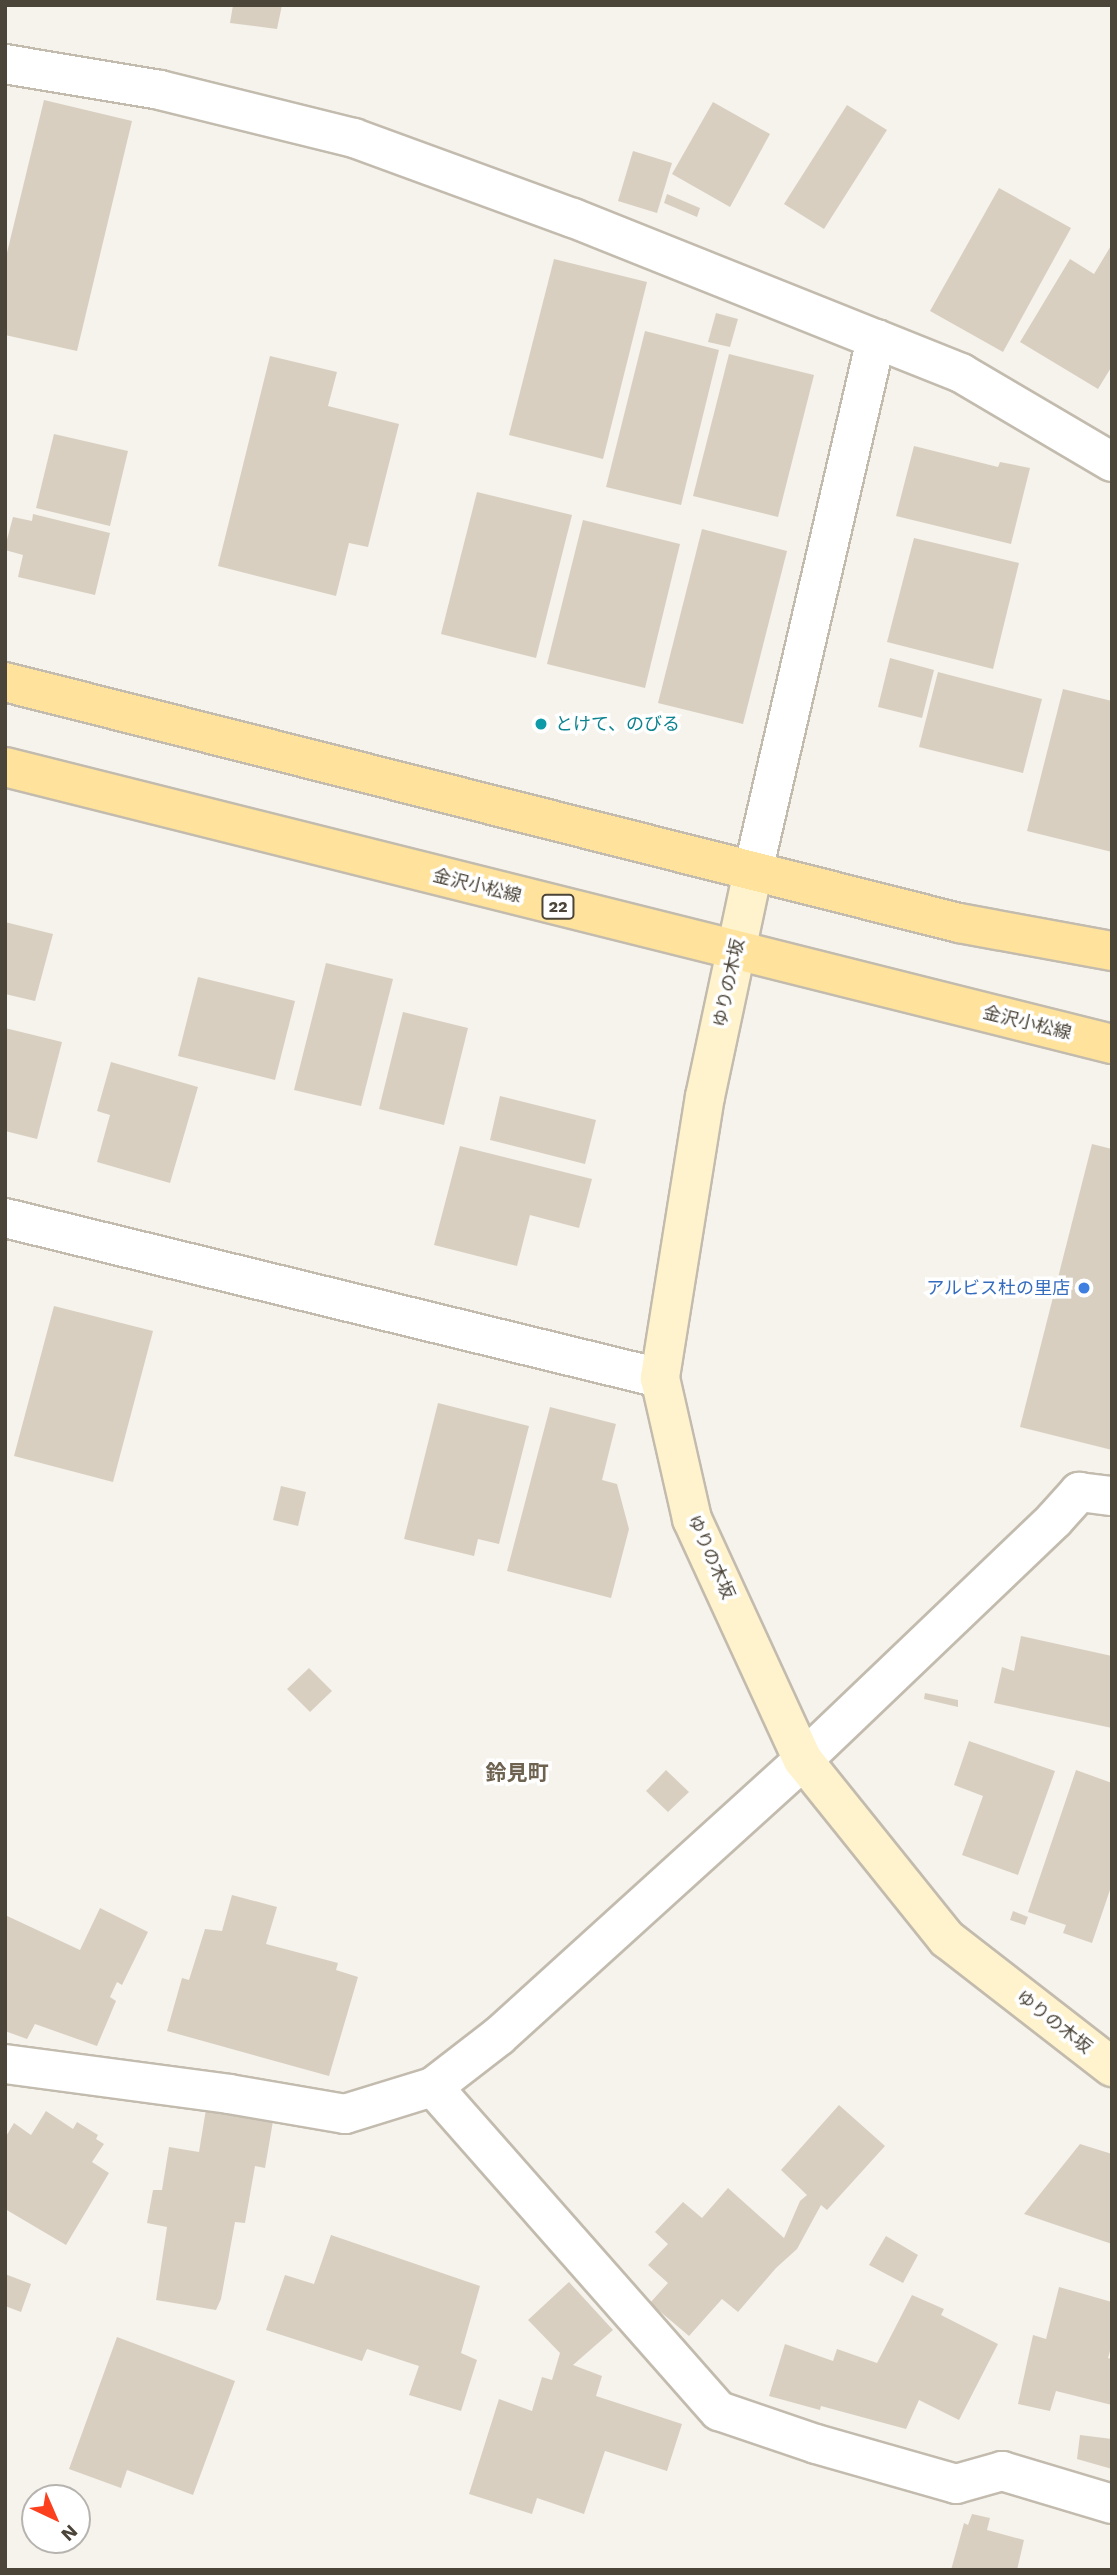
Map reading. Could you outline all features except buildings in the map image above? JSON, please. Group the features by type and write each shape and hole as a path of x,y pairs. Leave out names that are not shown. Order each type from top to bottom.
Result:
{"main road":[{"path":"5,682 959,923 1112,951"},
{"name":"金沢小松線","path":"5,767 735,952 1112,1044"}],"street":[{"path":"5,64 160,90 354,138 573,218 961,373 1112,462"},
{"path":"753,871 876,339"},
{"name":"ゆりの木坂","path":"753,871 705,1096 660,1378 692,1519 803,1759 947,1939 1112,2067"},
{"path":"5,1218 660,1378"},
{"path":"5,2064 229,2094 345,2114 433,2087 499,2036 803,1759 1054,1520 1079,1492 1112,1496"},
{"path":"433,2087 719,2411 816,2444 956,2484 1002,2472 1112,2504"}],"place":[{"name":"とけて、のびる","path":"541,724"},
{"name":"アルビス杜の里店","path":"1084,1288"}],"district":[{"name":"鈴見町","path":"517,1773"}]}
